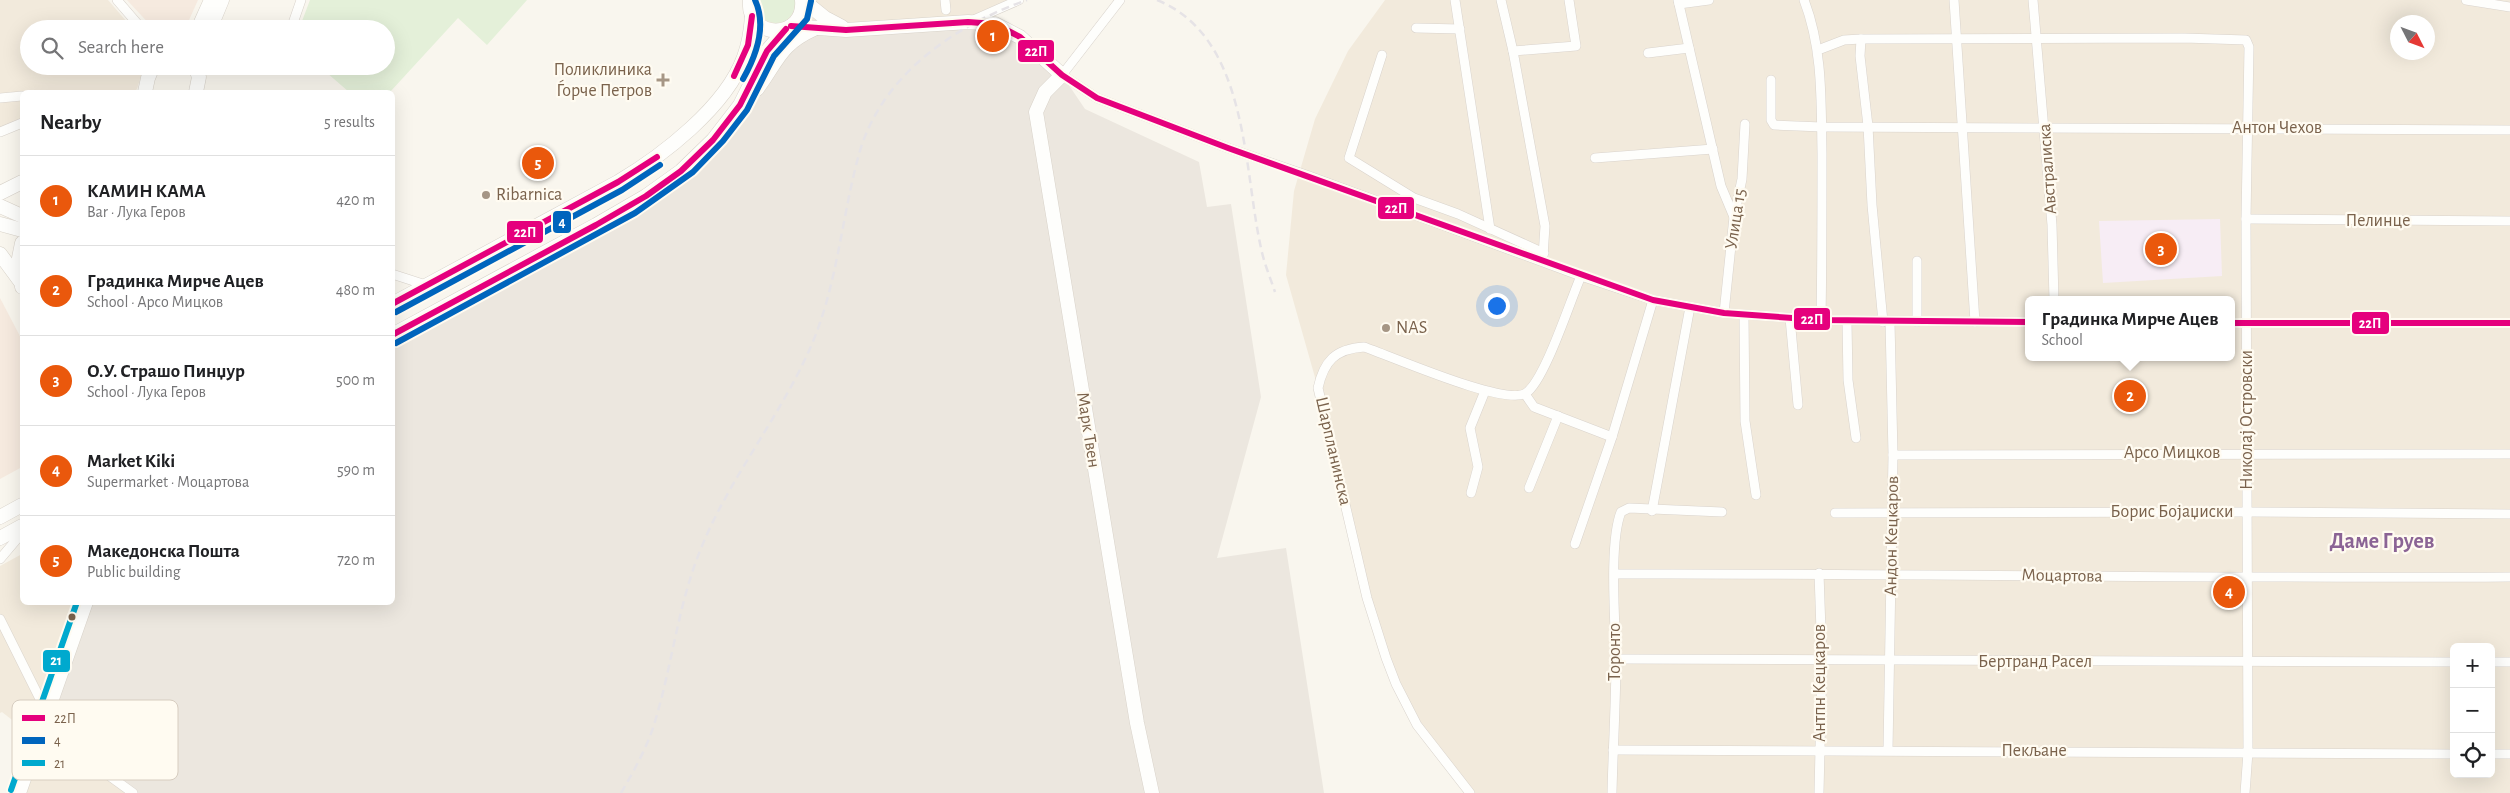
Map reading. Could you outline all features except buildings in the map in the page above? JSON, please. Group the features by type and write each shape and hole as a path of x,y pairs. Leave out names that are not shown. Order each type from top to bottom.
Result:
{"street":[{"path":"117,0 134,20"},
{"path":"202,20 211,0"},
{"path":"214,20 222,0"},
{"path":"294,20 302,0"},
{"path":"740,105 767,51 800,14 802,0 835,24 860,30"},
{"path":"945,0 946,10"},
{"path":"968,22 1019,0"},
{"path":"1062,75 1120,0"},
{"path":"1455,0 1490,229"},
{"path":"1501,0 1513,51 1545,226 1543,257"},
{"path":"1513,51 1576,46 1569,0"},
{"path":"1709,0 1679,2 1721,186 1734,217"},
{"path":"1804,0 1812,20 1818,50 1822,127 1821,320"},
{"path":"1954,0 1975,322"},
{"name":"Австралиска","path":"2033,0 2052,226 2054,296"},
{"path":"2466,0 2510,8"},
{"path":"749,6 758,24 766,29 776,31 788,27 860,30 968,22 995,24 1020,37 1062,75 1096,98 1228,148 1543,257"},
{"path":"395,302 618,182 645,166 672,145 716,101 740,67 750,37 749,6"},
{"path":"1416,28 1460,29"},
{"path":"395,333 646,196 694,160 740,105 757,88 784,47 800,35 814,29"},
{"path":"1818,50 1844,40 1861,39 1956,38 2037,40"},
{"name":"Андон Кецкаров","path":"1861,39 1860,56 1868,126 1872,205 1886,322 1894,455 1888,750"},
{"name":"Николај Островски","path":"2037,40 2243,39 2249,47 2246,219 2248,752 2245,793"},
{"path":"1648,53 1689,48"},
{"path":"1382,55 1349,158 1414,198 1490,229 1581,276 1653,300 1724,313 1847,322 2025,322"},
{"path":"198,75 200,82 198,90"},
{"name":"Марк Твен","path":"1062,75 1044,92 1036,112 1137,723 1152,793"},
{"name":"Антон Чехов","path":"1771,80 1771,120 1774,125 1962,128 2510,130"},
{"path":"0,98 20,96"},
{"path":"0,132 20,124"},
{"name":"Улица 15","path":"1724,313 1734,217 1742,179 1745,124"},
{"path":"1596,158 1713,149"},
{"path":"0,194 20,183"},
{"path":"0,206 20,215"},
{"name":"Пелинце","path":"2246,219 2510,221"},
{"path":"0,224 20,229"},
{"path":"20,253 20,267"},
{"path":"0,254 20,282"},
{"path":"1917,261 1918,322"},
{"path":"395,275 426,285"},
{"path":"1581,276 1540,375 1525,394 1534,406 1612,437"},
{"path":"1575,544 1612,437 1653,300"},
{"path":"1690,307 1652,511 1722,512"},
{"path":"1744,315 1745,421 1756,495"},
{"path":"1790,318 1798,405"},
{"path":"1847,322 1848,380 1856,438"},
{"path":"2235,323 2510,323"},
{"name":"Шарпланинска","path":"1470,793 1417,725 1399,691 1386,658 1367,598 1318,388 1322,371 1331,360 1345,348 1364,347 1485,391 1512,397 1525,394"},
{"path":"1471,493 1478,467 1470,428 1485,391"},
{"path":"1529,488 1558,416"},
{"name":"Арсо Мицков","path":"1894,455 2510,454"},
{"path":"0,517 20,506"},
{"name":"Торонто","path":"1612,793 1616,659 1615,574 1618,520 1621,512 1629,508 1652,511"},
{"name":"Борис Бојаџиски","path":"1834,513 2247,512 2510,514"},
{"path":"0,559 16,532"},
{"name":"Моцартова","path":"1615,574 1819,573 2247,578 2510,577"},
{"name":"Антпн Кецкаров","path":"1818,793 1822,660 1819,573"},
{"path":"52,700 85,605"},
{"path":"0,619 41,700"},
{"name":"Бертранд Расел","path":"1616,659 1889,662 2450,662"},
{"path":"2495,662 2510,662"},
{"name":"Пекљане","path":"1613,750 2450,754"},
{"path":"2495,754 2510,754"},
{"path":"19,793 24,780"},
{"path":"115,780 133,793"}],"shaded area":[{"path":"0,0 108,0 125,20 20,20 20,75 141,75 137,89 20,90 20,122 0,128"},
{"path":"127,0 198,0 189,20 146,20"},
{"path":"745,0 1014,0 968,22 771,30"},
{"path":"1385,0 2510,0 2510,793 1470,793 1425,738 1386,658 1318,388 1286,275 1294,191 1315,119 1348,51"},
{"path":"995,24 1062,75 1085,109 1199,162 1207,207 1231,204 1261,397 1217,558 1286,548 1324,793 133,793 115,780 178,780 178,700 52,700 85,605 395,605 395,334 666,183 800,35"},
{"path":"2220,219 2222,276 2103,283 2099,221"},
{"path":"0,298 20,336 20,468 0,479"},
{"path":"20,555 20,605 76,605 46,700 12,700 12,720 2,712 0,713 0,566"},
{"path":"24,780 115,780 133,793 19,793"}],"green space":[{"path":"310,0 527,0 487,45 458,18 392,90 347,90 329,75 395,75 395,20 302,20"},
{"path":"757,0 795,0 795,7 784,21 772,22 760,15"}],"railway":[{"path":"621,793 641,756 653,728 662,698 685,596 698,556 724,500 787,394 814,339 829,294 859,154 870,126 884,101 902,78 924,58 947,40 973,24 1027,0"},
{"path":"1157,0 1187,18 1210,43 1226,74 1237,108 1262,254 1275,292"}],"transit line":[{"name":"4","path":"743,79 756,51 760,30 760,20 755,0"},
{"name":"4","path":"396,343 635,213 693,172 723,141 747,110 774,56 807,19 811,1"},
{"name":"22П","path":"734,76 748,45 752,16"},
{"name":"22П","path":"791,26 846,30 968,22 995,24 1020,37 1062,75 1097,98 1228,148 1653,300 1724,313 1821,320 2025,322"},
{"name":"22П","path":"395,333 596,225 646,196 681,171 713,140 740,105 767,51 786,29"},
{"name":"22П","path":"395,302 618,182 657,157"},
{"name":"4","path":"396,312 622,190 660,165"},
{"name":"22П","path":"2235,323 2510,323"},
{"name":"21","path":"43,700 76,605"},
{"name":"21","path":"11,790 15,780"}],"place":[{"name":"КАМИН КАМА","path":"993,36"},
{"name":"Поликлиника Ѓорче Петров","path":"663,80"},
{"name":"Македонска Пошта","path":"538,163"},
{"name":"Ribarnica","path":"486,195"},
{"name":"О.У. Страшо Пинџур","path":"2161,249"},
{"name":"NAS","path":"1386,328"},
{"name":"Градинка Мирче Ацев","path":"2130,396"},
{"name":"Market Kiki","path":"2229,592"}],"district":[{"name":"Даме Груев","path":"2382,541"}]}
